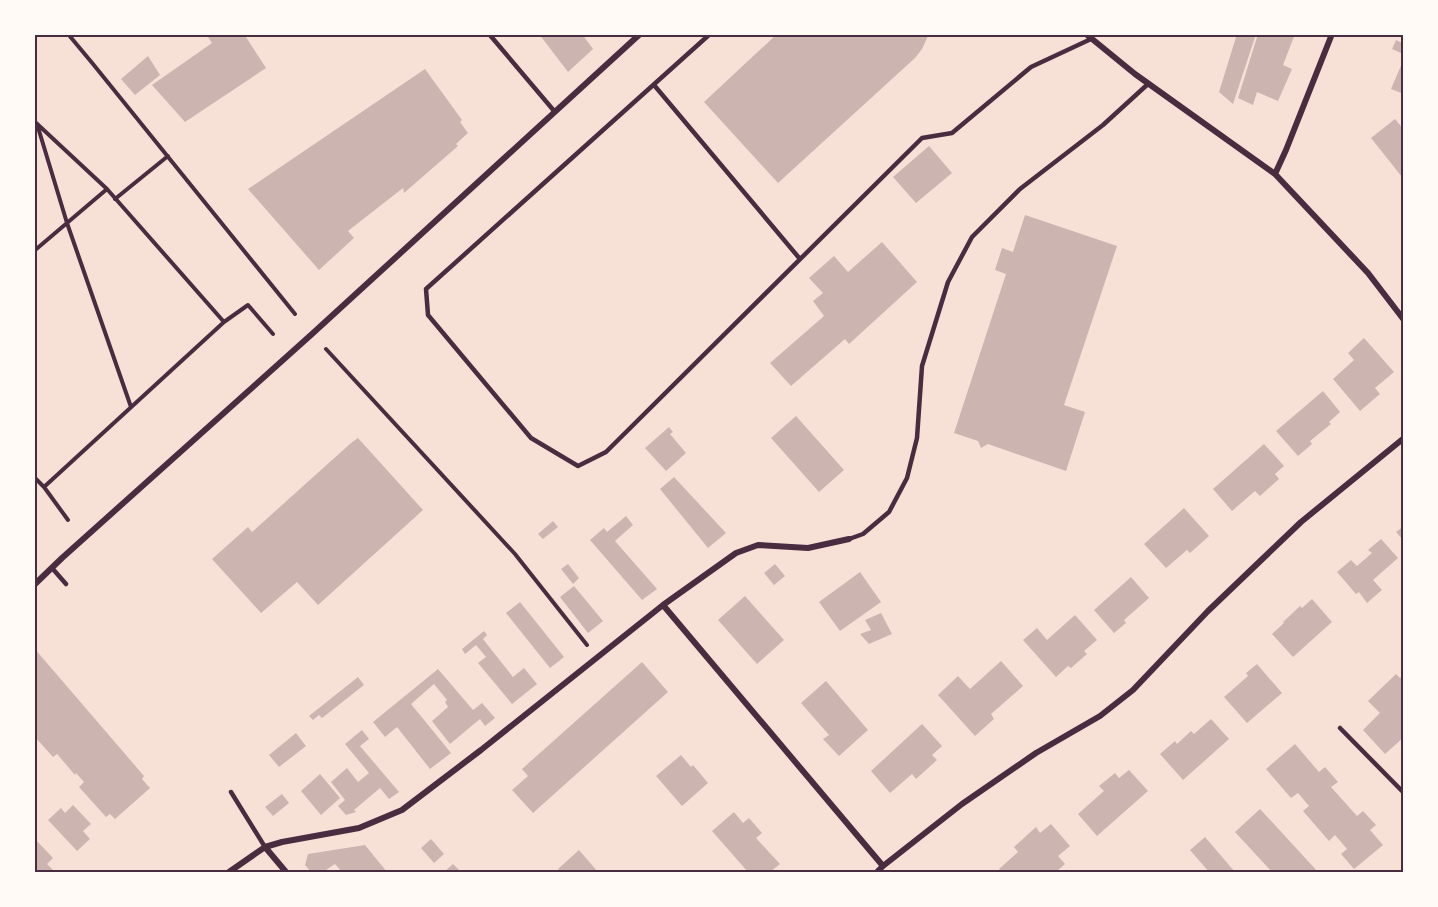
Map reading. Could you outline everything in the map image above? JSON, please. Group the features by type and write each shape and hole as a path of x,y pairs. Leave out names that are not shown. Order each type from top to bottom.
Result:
{"street":[{"path":"36,581 640,34"},
{"path":"1275,174 1332,34"},
{"path":"1091,36 1148,84 1275,174 1368,273 1404,320"},
{"path":"877,873 962,804 1036,753 1100,716 1133,690 1208,611 1301,522 1404,438"},
{"path":"229,873 265,847 359,828 402,810 663,605 736,553 758,545 808,548 849,539"},
{"path":"663,605 883,866"},
{"path":"265,847 286,873"}],"lane":[{"path":"489,34 555,112"},
{"path":"710,34 426,289 428,315 531,438 578,466 606,452 922,138 952,133 1031,67 1091,36"},
{"path":"849,539 863,534 889,512 907,478 917,438 922,366 948,282 972,237 1020,189 1103,125 1148,84"},
{"path":"654,85 800,260"},
{"path":"52,568 66,584"},
{"path":"1340,728 1404,793"},
{"path":"231,792 265,847"}],"path":[{"path":"68,34 295,314"},
{"path":"36,124 106,189 225,322"},
{"path":"36,124 67,223 131,407"},
{"path":"115,199 168,156"},
{"path":"34,250 106,189"},
{"path":"44,487 225,322 248,305 273,334"},
{"path":"326,349 515,554 597,657"},
{"path":"34,477 68,520"}],"building":[{"path":"206,34 244,34 266,68 185,122 152,85 212,43"},
{"path":"539,34 564,34 565,36 582,34 593,49 568,72"},
{"path":"777,34 929,34 915,58 778,183 704,102"},
{"path":"1237,34 1256,34 1233,104 1219,92"},
{"path":"1258,34 1295,34 1283,65 1292,69 1278,101 1257,92 1253,105 1238,98"},
{"path":"1396,40 1404,44 1401,53 1392,49"},
{"path":"148,56 160,75 135,95 121,79"},
{"path":"1404,61 1404,94 1391,89"},
{"path":"425,69 462,120 460,122 468,133 456,144 458,146 404,193 403,188 348,231 354,238 319,270 248,189"},
{"path":"1395,119 1404,130 1404,175 1402,177 1371,138"},
{"path":"929,146 952,173 916,203 893,177"},
{"path":"1025,215 1117,246 1064,405 1085,412 1066,471 988,444 981,448 978,441 954,433 1006,274 995,270 1002,248 1013,252"},
{"path":"882,242 917,282 849,344 845,339 791,386 770,363 824,316 813,301 823,293 809,278 834,256 848,272"},
{"path":"1364,338 1394,372 1375,388 1380,394 1360,411 1333,379 1354,360 1348,353"},
{"path":"1323,391 1340,412 1329,422 1331,424 1310,441 1312,444 1298,456 1276,431"},
{"path":"796,416 844,470 819,492 771,438"},
{"path":"669,427 673,432 670,434 686,453 666,471 645,448"},
{"path":"358,438 423,510 318,605 297,582 261,613 212,559 248,527 252,532"},
{"path":"1264,444 1284,466 1275,474 1279,479 1260,496 1255,491 1232,511 1213,489"},
{"path":"674,477 726,533 708,548 660,489"},
{"path":"1184,508 1209,536 1190,553 1187,550 1166,568 1144,544"},
{"path":"626,516 633,525 615,541 657,589 642,600 590,540 604,528 607,532"},
{"path":"553,521 558,527 543,539 538,534"},
{"path":"1404,526 1404,541 1396,532"},
{"path":"1381,539 1398,558 1373,580 1382,590 1367,603 1359,592 1356,594 1337,572 1351,560 1357,566 1372,553 1368,550"},
{"path":"568,564 579,578 573,584 561,569"},
{"path":"775,564 785,576 774,585 764,573"},
{"path":"860,572 881,602 840,631 819,602"},
{"path":"1131,577 1149,598 1124,620 1126,623 1114,633 1094,610"},
{"path":"574,586 603,621 588,633 560,597"},
{"path":"745,596 784,640 757,664 718,620"},
{"path":"1312,599 1332,622 1293,657 1272,634 1300,606 1302,608"},
{"path":"520,602 564,657 550,668 506,613"},
{"path":"881,613 892,634 869,644 860,634 871,630 865,620"},
{"path":"1075,615 1097,640 1084,651 1087,654 1056,677 1023,640 1037,628 1047,640"},
{"path":"484,631 487,635 483,639 513,677 524,668 537,684 512,704 478,663 486,657 476,645 465,654 462,649"},
{"path":"34,648 144,776 142,779 150,788 115,819 110,814 106,817 79,787 84,782 76,773 75,775 57,754 53,757 34,736"},
{"path":"1001,661 1023,686 991,714 994,719 975,736 938,695 958,676 970,689"},
{"path":"642,662 668,692 533,813 512,790 528,776 522,769"},
{"path":"1257,664 1282,693 1247,723 1224,697 1248,676 1246,673"},
{"path":"438,669 473,710 482,703 495,718 485,726 480,719 450,744 432,721 448,707 445,702 447,700 434,684 411,704 451,753 430,769 397,727 385,737 373,722"},
{"path":"1396,674 1400,678 1404,675 1404,737 1385,754 1363,730 1380,713 1368,701"},
{"path":"358,677 364,685 322,718 319,715 313,720 309,716"},
{"path":"826,681 868,730 839,756 823,739 829,735 801,703"},
{"path":"1211,719 1229,739 1183,780 1160,754 1175,741 1177,744 1191,731 1194,734"},
{"path":"922,724 942,746 932,755 937,760 916,779 912,774 890,793 871,771"},
{"path":"362,730 369,739 360,746 399,792 389,799 380,788 354,810 356,812 346,815 338,806 345,800 331,782 347,768 358,782 369,773 345,744"},
{"path":"296,733 306,746 279,767 269,755"},
{"path":"1295,744 1319,772 1325,767 1338,782 1331,787 1357,816 1363,811 1376,825 1370,830 1383,845 1354,869 1341,854 1347,849 1335,835 1329,841 1303,811 1309,806 1298,793 1291,798 1266,769"},
{"path":"681,755 708,783 682,806 656,776"},
{"path":"1129,770 1148,791 1097,836 1078,814 1104,791 1099,786 1115,773 1119,778"},
{"path":"320,774 340,798 321,815 301,791"},
{"path":"282,794 289,803 273,816 265,807"},
{"path":"73,805 91,824 83,831 90,839 77,851 48,820 61,808 65,813"},
{"path":"1260,809 1318,872 1272,872 1235,832"},
{"path":"734,812 743,823 749,818 762,833 756,838 780,864 770,872 748,872 712,831"},
{"path":"1051,824 1070,846 1058,856 1065,864 1056,872 1002,872 999,869 1018,852 1014,847 1036,827 1040,833"},
{"path":"1205,837 1235,872 1209,872 1190,850"},
{"path":"34,838 53,858 47,864 55,872 34,872"},
{"path":"431,839 444,854 434,863 421,848"},
{"path":"365,845 387,872 342,872 335,864 323,872 311,872 305,865 308,854"},
{"path":"579,850 598,872 561,872 558,869"},
{"path":"453,864 461,872 444,872"}]}
